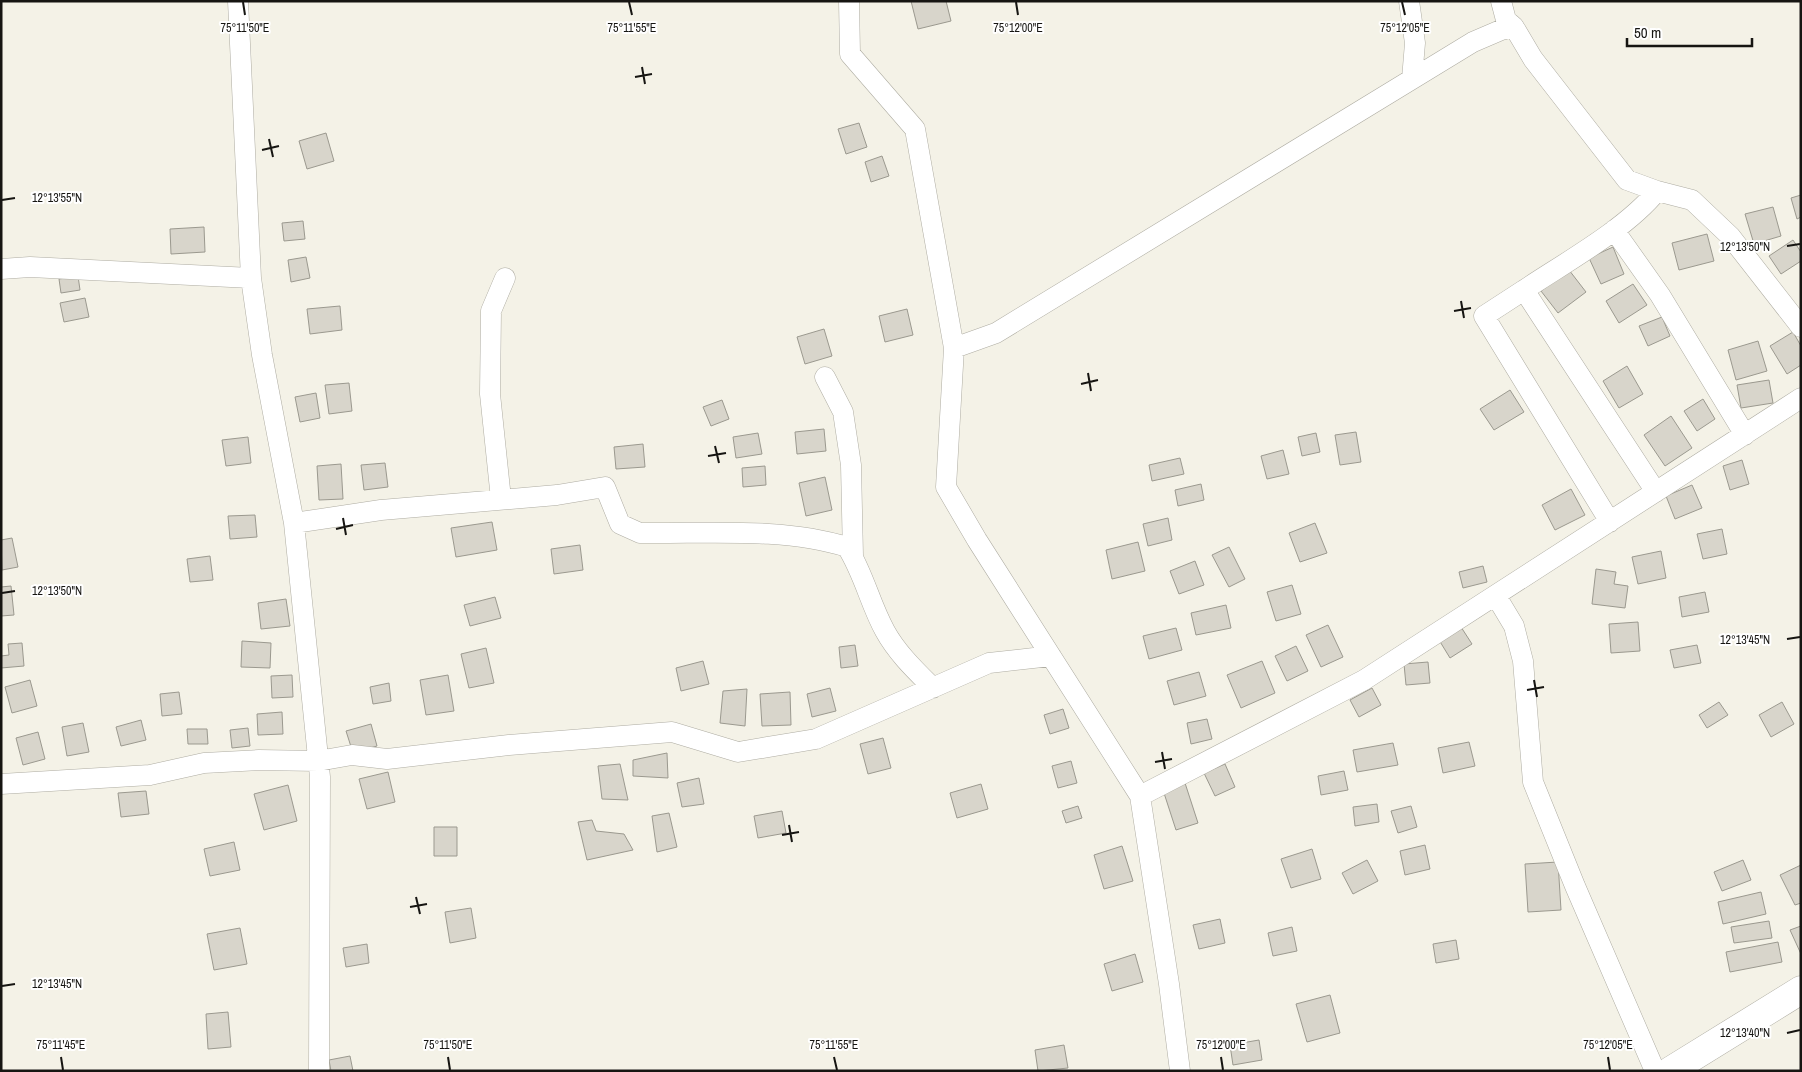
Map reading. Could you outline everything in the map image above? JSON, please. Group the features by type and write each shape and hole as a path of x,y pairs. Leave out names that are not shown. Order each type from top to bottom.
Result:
{"main road":[{"path":"1670,1071 1801,990"}],"street":[{"path":"238,1 251,278 262,355 294,523 320,777 319,1071"},
{"path":"849,1 850,54 915,129 954,348 946,486 1140,796 1169,984 1180,1071"},
{"path":"1409,1 1415,43 1412,79"},
{"path":"1500,1 1506,20 1514,27 1533,58 1627,180 1657,191 1692,200 1730,236 1801,327"},
{"path":"954,348 996,333 1473,42 1501,30 1514,27"},
{"path":"1610,522 1484,316 1614,230 1643,208 1657,191"},
{"path":"1614,230 1660,295 1745,435"},
{"path":"1,269 30,267 251,278"},
{"path":"500,499 490,394 491,311 505,278"},
{"path":"1524,290 1656,492"},
{"path":"825,377 843,412 851,465 853,556"},
{"path":"1140,796 1364,680 1801,398"},
{"path":"294,523 381,510 605,488 620,524 640,533 784,535 825,540 847,546 860,567 869,594 886,632 910,665 933,688"},
{"path":"1496,596 1514,626 1523,661 1533,782 1575,886 1655,1071"},
{"path":"1,784 150,775 204,763 259,760 318,761 352,755 386,759 509,745 672,732 738,752 816,739 989,663 1051,656"}],"building":[{"path":"911,1 946,1 951,21 918,29"},
{"path":"859,123 867,147 846,154 838,129"},
{"path":"326,133 334,161 307,169 299,141"},
{"path":"882,156 889,176 871,182 865,162"},
{"path":"1801,195 1801,217 1797,219 1791,198"},
{"path":"1773,207 1781,236 1754,244 1745,214"},
{"path":"303,221 305,239 284,241 282,223"},
{"path":"204,227 205,252 171,254 170,229"},
{"path":"1707,234 1714,261 1679,270 1672,243"},
{"path":"1793,240 1801,252 1801,261 1781,274 1769,256"},
{"path":"1613,247 1624,274 1601,284 1589,258"},
{"path":"306,257 310,278 291,282 288,260"},
{"path":"1569,270 1586,292 1558,313 1541,291"},
{"path":"78,276 80,290 61,293 59,279"},
{"path":"1633,284 1647,305 1619,323 1606,301"},
{"path":"85,298 89,317 64,322 60,303"},
{"path":"340,306 342,330 310,334 307,309"},
{"path":"907,309 913,335 885,342 879,316"},
{"path":"1662,317 1670,336 1648,346 1639,326"},
{"path":"824,329 832,356 805,364 797,337"},
{"path":"1793,332 1801,346 1801,365 1787,374 1770,346"},
{"path":"1758,341 1767,371 1736,380 1728,350"},
{"path":"1627,366 1643,394 1619,408 1603,381"},
{"path":"1769,380 1773,403 1741,408 1737,385"},
{"path":"349,383 352,411 329,414 325,385"},
{"path":"1510,390 1524,412 1494,430 1480,409"},
{"path":"316,393 320,418 300,422 295,397"},
{"path":"1703,399 1715,419 1697,431 1684,411"},
{"path":"722,400 729,419 711,426 703,407"},
{"path":"1671,416 1692,448 1665,466 1644,435"},
{"path":"824,429 826,451 797,454 795,432"},
{"path":"1356,432 1361,462 1340,465 1335,435"},
{"path":"758,433 762,454 736,458 733,437"},
{"path":"1316,433 1320,452 1302,456 1298,437"},
{"path":"248,437 251,463 226,466 222,440"},
{"path":"643,444 645,467 616,469 614,447"},
{"path":"1283,450 1289,474 1267,479 1261,456"},
{"path":"1180,458 1184,474 1152,481 1149,465"},
{"path":"1742,460 1749,484 1730,490 1723,466"},
{"path":"385,463 388,487 364,490 361,465"},
{"path":"341,464 343,499 319,500 317,466"},
{"path":"765,466 766,485 743,487 742,468"},
{"path":"825,477 832,510 806,516 799,483"},
{"path":"1201,484 1204,500 1178,506 1175,490"},
{"path":"1692,485 1702,508 1675,519 1666,496"},
{"path":"1571,489 1585,515 1555,530 1542,505"},
{"path":"255,515 257,537 230,539 228,516"},
{"path":"1168,518 1172,540 1148,546 1143,524"},
{"path":"492,522 497,550 456,557 451,528"},
{"path":"1315,523 1327,553 1300,562 1289,533"},
{"path":"1722,529 1727,554 1703,559 1697,534"},
{"path":"12,538 18,567 2,570 1,540"},
{"path":"1138,542 1145,571 1112,579 1106,550"},
{"path":"580,545 583,570 554,574 551,549"},
{"path":"1229,547 1245,579 1229,587 1212,555"},
{"path":"1661,551 1666,578 1638,584 1632,557"},
{"path":"210,556 213,580 190,582 187,559"},
{"path":"1195,561 1204,585 1179,594 1170,571"},
{"path":"1483,566 1487,582 1463,588 1459,572"},
{"path":"1596,569 1616,572 1614,584 1628,586 1625,608 1592,604"},
{"path":"1292,585 1301,614 1276,621 1267,592"},
{"path":"11,586 14,615 1,616 1,587"},
{"path":"1705,592 1709,612 1682,617 1679,597"},
{"path":"495,597 501,618 470,626 464,605"},
{"path":"286,599 290,626 261,629 258,603"},
{"path":"1226,605 1231,628 1196,635 1191,613"},
{"path":"1638,622 1640,651 1611,653 1609,624"},
{"path":"1328,625 1343,657 1321,667 1306,635"},
{"path":"1461,627 1472,644 1450,658 1439,640"},
{"path":"1176,628 1182,650 1149,659 1143,636"},
{"path":"242,641 271,643 270,668 241,667"},
{"path":"22,643 24,666 1,668 1,656 9,655 8,644"},
{"path":"855,645 858,666 841,668 839,647"},
{"path":"1697,645 1701,663 1674,668 1670,650"},
{"path":"1296,646 1308,671 1287,681 1275,656"},
{"path":"486,648 494,683 469,688 461,654"},
{"path":"703,661 709,684 681,691 676,668"},
{"path":"1262,661 1275,693 1241,708 1227,675"},
{"path":"1428,662 1430,683 1406,685 1404,664"},
{"path":"1199,672 1206,696 1174,705 1167,681"},
{"path":"292,675 293,697 272,698 271,676"},
{"path":"448,675 454,711 426,715 420,680"},
{"path":"30,680 37,706 12,713 5,687"},
{"path":"389,683 391,701 373,704 370,687"},
{"path":"830,688 836,711 812,717 807,694"},
{"path":"1372,688 1381,705 1359,717 1350,700"},
{"path":"747,689 745,726 720,723 723,691"},
{"path":"179,692 182,714 162,716 160,694"},
{"path":"790,692 791,725 762,726 760,694"},
{"path":"1719,702 1728,715 1707,728 1699,715"},
{"path":"1782,702 1794,724 1771,737 1759,715"},
{"path":"1063,709 1069,728 1050,734 1044,715"},
{"path":"282,712 283,734 258,735 257,714"},
{"path":"1207,719 1212,739 1191,744 1187,723"},
{"path":"141,720 146,740 121,746 116,727"},
{"path":"83,723 89,752 67,756 62,727"},
{"path":"371,724 377,746 353,753 346,731"},
{"path":"248,728 250,746 232,748 230,730"},
{"path":"187,729 207,729 208,744 188,744"},
{"path":"38,732 45,759 23,765 16,738"},
{"path":"883,738 891,768 868,774 860,744"},
{"path":"1469,742 1475,766 1443,773 1438,748"},
{"path":"1393,743 1398,765 1357,772 1353,750"},
{"path":"667,753 668,778 633,776 633,760"},
{"path":"1071,761 1077,783 1058,788 1052,766"},
{"path":"620,764 628,800 602,799 598,766"},
{"path":"1225,764 1235,787 1215,796 1204,773"},
{"path":"1344,771 1348,790 1321,795 1318,776"},
{"path":"388,772 395,802 367,809 359,779"},
{"path":"699,778 704,804 682,807 677,783"},
{"path":"1185,783 1198,823 1176,830 1163,790"},
{"path":"981,784 988,809 957,818 950,793"},
{"path":"288,785 297,821 264,830 254,794"},
{"path":"146,791 149,814 121,817 118,793"},
{"path":"1377,804 1379,822 1355,826 1353,807"},
{"path":"1078,806 1082,818 1066,823 1062,811"},
{"path":"1411,806 1417,827 1398,833 1391,811"},
{"path":"782,811 786,833 758,838 754,816"},
{"path":"669,813 677,847 657,852 652,816"},
{"path":"592,820 596,831 624,834 633,850 587,860 578,822"},
{"path":"434,827 457,827 457,856 434,856"},
{"path":"234,842 240,870 210,876 204,849"},
{"path":"1425,845 1430,869 1405,875 1400,851"},
{"path":"1122,846 1133,881 1104,889 1094,855"},
{"path":"1312,849 1321,879 1291,888 1281,859"},
{"path":"1367,860 1378,881 1353,894 1342,873"},
{"path":"1743,860 1751,880 1722,891 1714,872"},
{"path":"1558,862 1561,910 1528,912 1525,864"},
{"path":"1801,865 1801,903 1795,905 1780,875"},
{"path":"1761,892 1766,914 1723,924 1718,902"},
{"path":"471,908 476,938 450,943 445,912"},
{"path":"1220,919 1225,943 1199,949 1193,925"},
{"path":"1769,921 1772,938 1734,943 1731,927"},
{"path":"1801,926 1801,954 1790,930"},
{"path":"1292,927 1297,951 1273,956 1268,933"},
{"path":"240,928 247,964 214,970 207,934"},
{"path":"1456,940 1459,959 1436,963 1433,944"},
{"path":"1778,942 1782,962 1730,972 1726,952"},
{"path":"367,944 369,963 346,967 343,948"},
{"path":"1135,954 1143,982 1112,991 1104,964"},
{"path":"1330,995 1340,1033 1307,1042 1296,1004"},
{"path":"228,1012 231,1047 208,1049 206,1014"},
{"path":"1259,1040 1262,1060 1233,1065 1230,1045"},
{"path":"1064,1045 1068,1068 1038,1071 1035,1050"},
{"path":"350,1056 353,1071 331,1071 329,1060"}]}
